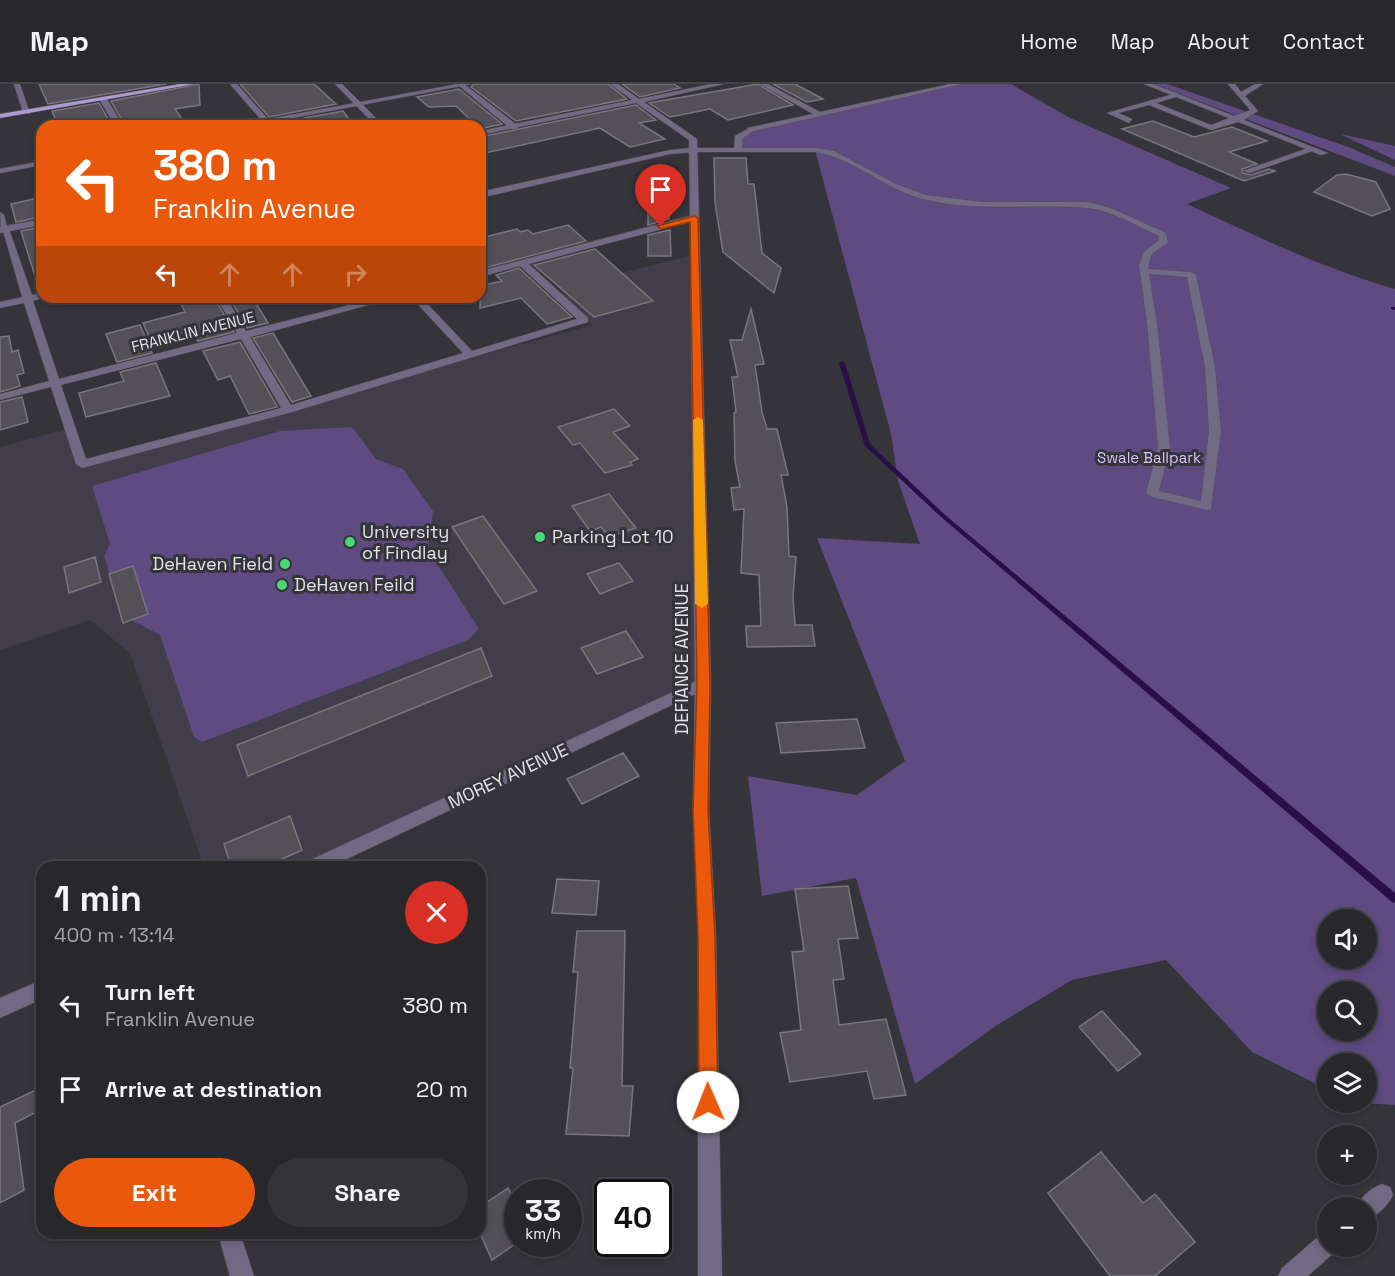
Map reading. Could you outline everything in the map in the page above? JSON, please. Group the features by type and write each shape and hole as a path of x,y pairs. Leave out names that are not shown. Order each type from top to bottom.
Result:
{"main road":[{"path":"0,116 192,84"}],"street":[{"path":"17,84 27,112"},
{"path":"233,84 265,120"},
{"path":"338,84 374,120"},
{"path":"287,120 463,84 514,127"},
{"path":"613,84 690,136 693,150"},
{"path":"486,132 721,84"},
{"path":"763,84 820,115"},
{"path":"738,150 738,138 750,130 959,84"},
{"path":"1147,84 1324,153"},
{"path":"1150,103 1211,128 1239,119 1254,111 1231,84"},
{"path":"1241,95 1260,84"},
{"path":"908,89 918,93"},
{"path":"1129,121 1111,114 1177,95"},
{"path":"103,99 115,120"},
{"path":"1247,171 1314,149"},
{"name":"DEFIANCE AVENUE","path":"693,150 703,684 701,810 707,936 710,1276"},
{"path":"486,194 670,152 815,150 834,153 893,186 925,197 982,205 1069,203 1110,211 1163,235 1163,242 1145,254 1144,271 1152,323 1164,447 1152,493 1207,506 1215,431 1210,367 1191,275 1144,271"},
{"path":"0,171 36,164"},
{"path":"0,215 2,230 29,299 82,464 288,411 584,320 522,263"},
{"path":"486,272 694,218"},
{"path":"2,230 36,223"},
{"path":"0,306 36,297"},
{"path":"225,303 288,411"},
{"name":"FRANKLIN AVENUE","path":"0,397 369,303"},
{"path":"422,303 470,355"},
{"name":"MOREY AVENUE","path":"325,861 703,684"},
{"path":"0,1008 36,992"},
{"path":"231,1239 242,1276"},
{"path":"1290,1276 1317,1253"}],"shaded area":[{"name":"University of Findlay","path":"693,255 703,684 324,861 202,861 130,653 90,620 0,650 0,447 70,428 82,464 592,325 559,289"}],"green space":[{"name":"Swale Ballpark","path":"959,84 1011,84 1070,118 1231,188 1187,204 1315,261 1395,289 1395,1105 1377,1104 1377,1053 1317,1053 1317,1084 1252,1052 1166,960 1072,980 997,1025 915,1084 856,878 762,896 748,776 857,795 905,761 817,538 920,544 898,481 891,434 815,150 738,150 738,138 750,130"},
{"path":"1154,84 1167,84 1348,147 1395,167 1395,176"},
{"path":"1340,134 1395,146 1395,160"},
{"name":"DeHaven Feild","path":"352,427 376,459 403,469 433,511 428,550 479,629 468,640 202,742 194,737 160,635 122,615 104,556 110,544 92,486 280,431"}],"building":[{"path":"39,84 166,84 48,104"},
{"path":"199,84 200,105 175,109 183,120 122,120 111,101"},
{"path":"240,84 314,84 336,104 269,117"},
{"path":"474,84 608,84 627,99 516,121 471,87"},
{"path":"622,84 674,84 680,88 640,97"},
{"path":"758,84 793,105 728,120 710,109 670,117 649,103"},
{"path":"773,84 795,84 823,99 807,102"},
{"path":"459,89 502,124 486,128 486,120 471,120 456,106 429,107 417,97"},
{"path":"99,103 109,120 56,120 52,111"},
{"path":"636,105 656,120 639,123 665,139 630,147 600,128 486,153 486,136"},
{"path":"343,111 350,120 306,120 304,118"},
{"path":"1153,121 1194,137 1232,127 1267,141 1229,152 1257,164 1242,169 1242,173 1251,175 1269,169 1275,171 1244,181 1122,129"},
{"path":"714,158 746,158 748,184 754,184 762,253 781,268 774,293 723,252 715,203"},
{"path":"1346,174 1376,182 1390,209 1372,216 1314,192 1337,175"},
{"path":"34,199 36,218 16,222 11,204"},
{"path":"648,200 669,215 669,219 648,225"},
{"path":"568,225 586,241 488,267 486,265 486,237 517,229 520,232 528,230 533,234"},
{"path":"36,228 36,280 21,231"},
{"path":"670,230 671,256 648,256 648,235"},
{"path":"595,249 653,301 594,317 534,265"},
{"path":"519,268 572,317 547,324 521,298 480,308 480,303 486,303 486,285 502,281 496,275"},
{"path":"217,303 234,332 198,341 193,330 151,341 143,323 185,312 181,304"},
{"path":"232,303 256,303 268,323 247,328"},
{"path":"751,309 764,364 755,365 762,412 767,429 777,429 788,475 781,475 787,507 789,556 796,557 793,597 795,625 812,625 815,646 747,647 746,626 761,626 759,575 741,573 744,509 734,510 731,488 740,487 735,461 734,413 736,412 732,377 738,377 730,340 742,340"},
{"path":"140,325 152,353 117,362 106,334"},
{"path":"273,333 311,396 292,402 253,338"},
{"path":"9,336 12,352 18,350 24,373 17,375 20,386 0,392 0,337"},
{"path":"240,342 277,407 249,414 230,376 218,380 203,351"},
{"path":"156,363 170,396 86,417 79,393 124,381 120,372"},
{"path":"22,397 28,422 0,430 0,402"},
{"path":"614,409 630,426 613,432 638,459 630,462 632,465 605,473 580,443 573,445 558,427"},
{"path":"609,494 636,528 609,537 601,527 590,531 572,506"},
{"path":"483,516 537,591 504,604 452,527"},
{"path":"95,557 101,582 69,593 64,567"},
{"path":"619,563 633,581 600,594 587,574"},
{"path":"133,566 148,614 123,623 109,574"},
{"path":"626,631 643,657 597,674 581,648"},
{"path":"481,648 492,676 248,776 237,745"},
{"path":"857,719 865,748 781,753 776,723"},
{"path":"623,753 639,776 582,804 567,779"},
{"path":"290,816 302,850 277,861 229,861 224,844"},
{"path":"557,879 599,881 596,915 552,913"},
{"path":"848,886 858,938 838,939 844,979 833,980 839,1025 886,1019 906,1095 874,1099 867,1071 790,1082 780,1033 801,1030 792,952 804,951 795,889"},
{"path":"577,931 625,931 622,1086 633,1086 629,1136 566,1134 573,1068 570,1068 578,972 573,972"},
{"path":"1102,1011 1141,1054 1118,1071 1079,1027"},
{"path":"36,1090 36,1112 15,1123 24,1190 0,1203 0,1107"},
{"path":"1101,1152 1143,1203 1155,1194 1195,1242 1155,1276 1110,1276 1048,1193"},
{"path":"504,1191 504,1252 492,1260 483,1239 486,1239 486,1203"}],"waterway":[{"path":"842,363 867,445 942,515 1395,899"}],"slow traffic":[{"path":"698,420 702,604"}],"place":[{"name":"Parking Lot 10","path":"540,537"},
{"name":"University of Findlay","path":"350,542"},
{"name":"DeHaven Field","path":"285,564"},
{"name":"DeHaven Feild","path":"282,585"}],"route":[{"path":"661,226 694,218 703,684 701,810 707,936 708,1102"}]}
